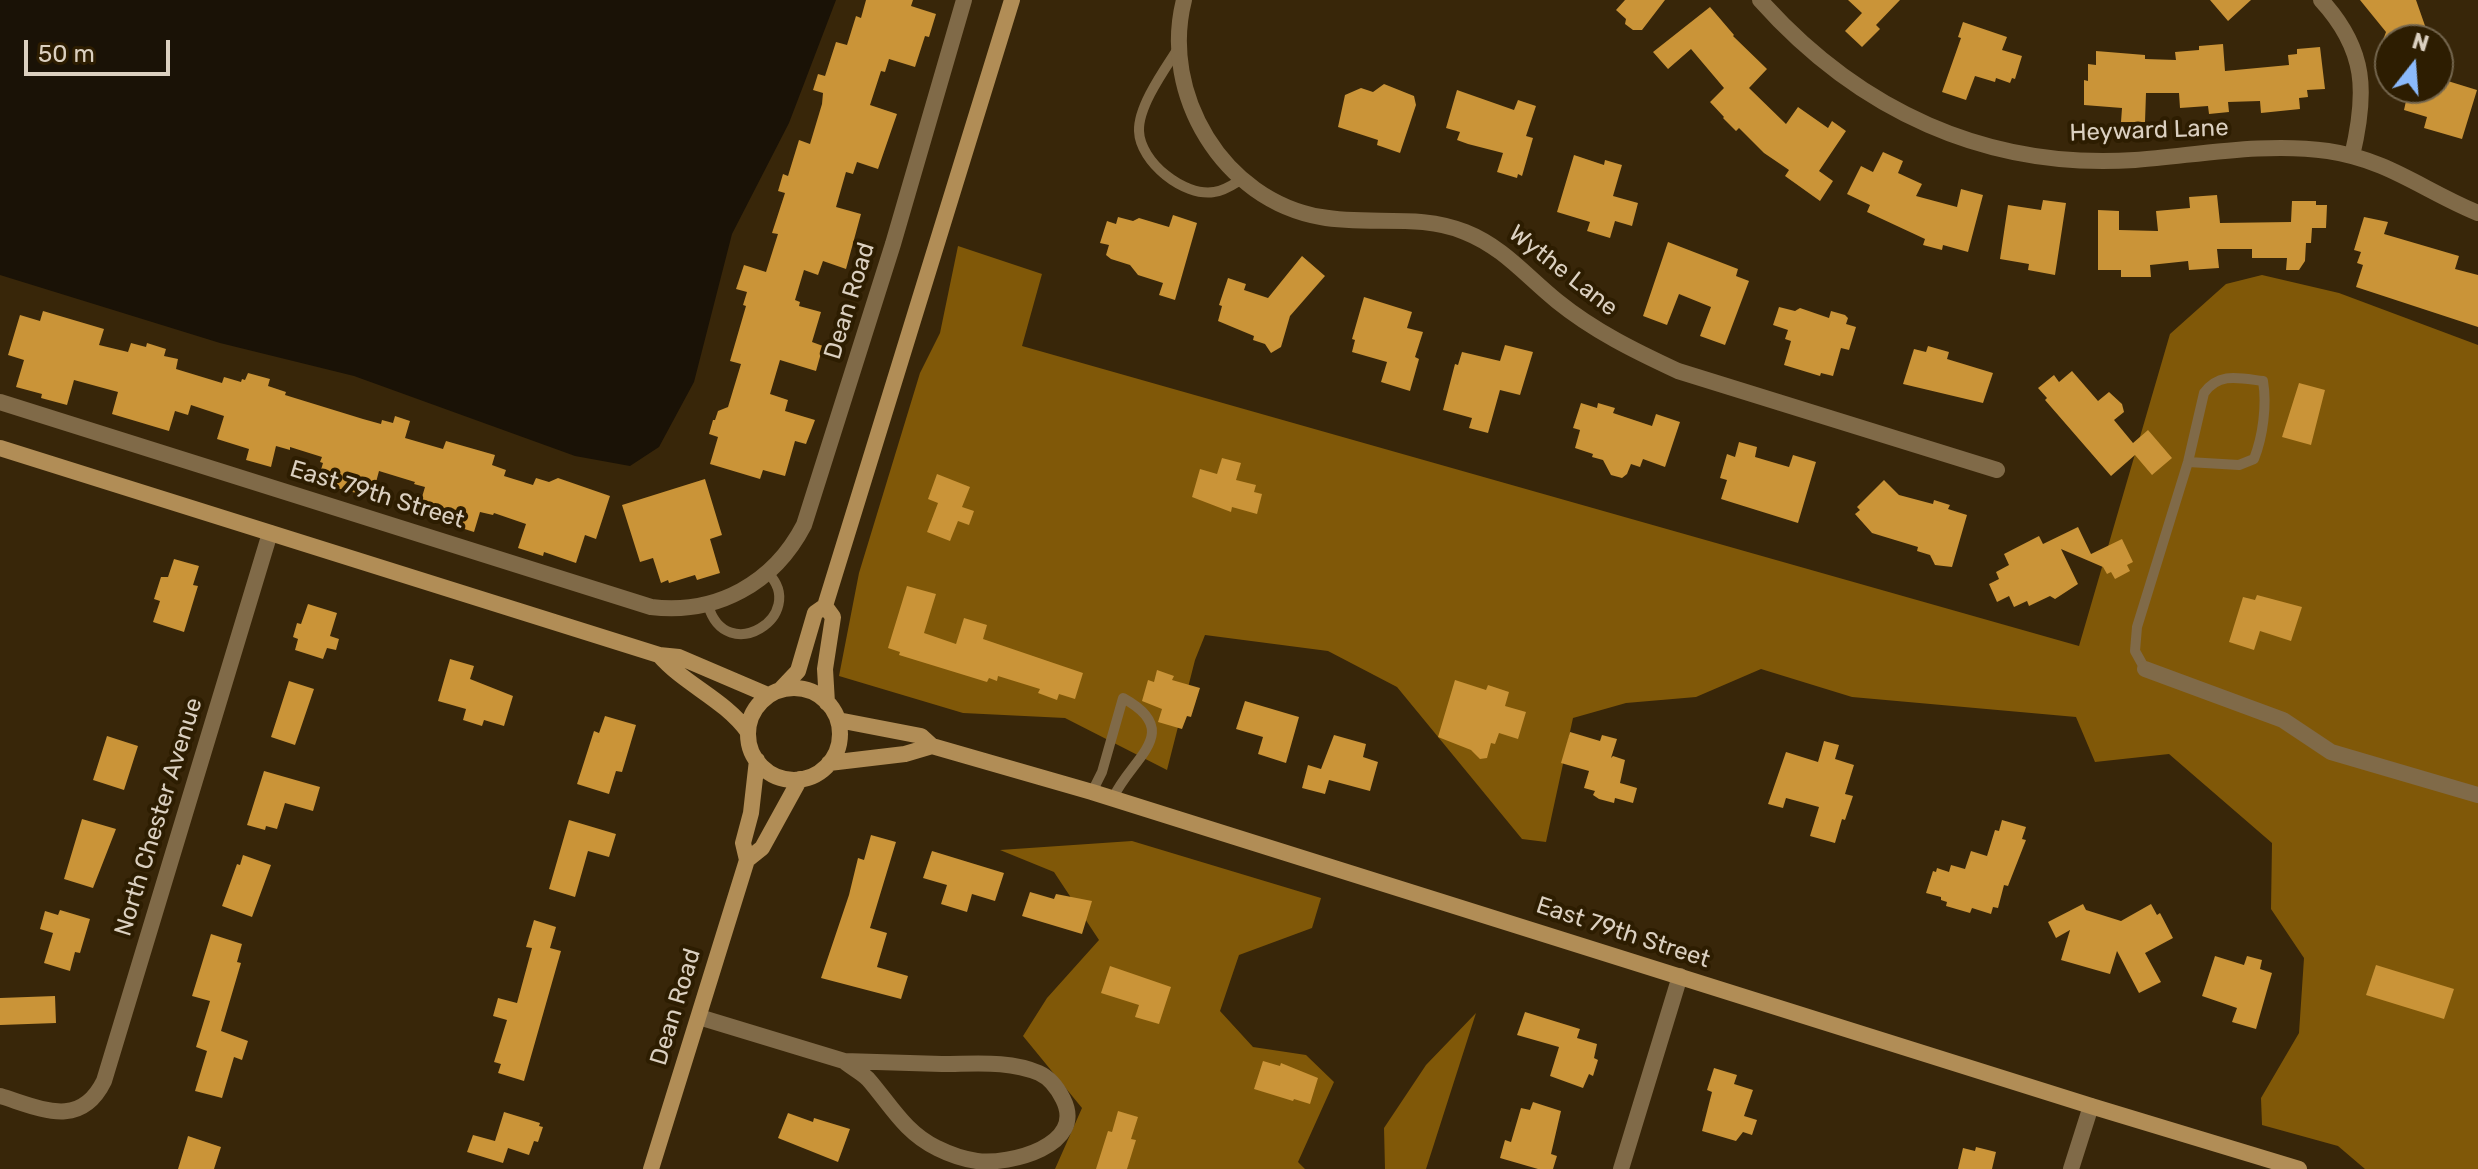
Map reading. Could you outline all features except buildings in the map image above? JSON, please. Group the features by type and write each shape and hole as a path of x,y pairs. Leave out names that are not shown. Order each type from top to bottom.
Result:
{"street":[{"name":"Dean Road","path":"741,592 768,573 791,547 807,518 893,244 964,0"},
{"path":"0,448 659,655 679,657 774,692 800,689 820,696 838,720 838,747 829,763 811,776 800,779 772,774 757,760 750,747 748,732 755,710 774,692 798,671 815,613 825,606 1012,0"},
{"name":"Wythe Lane","path":"1184,0 1179,47 1183,82 1196,120 1215,151 1242,179 1275,202 1317,217 1352,222 1423,221 1466,232 1508,256 1556,300 1588,324 1667,366 1997,470"},
{"name":"Heyward Lane","path":"1760,0 1805,47 1858,88 1928,126 1995,149 2083,161 2285,147 2324,150 2381,164 2478,213"},
{"path":"2321,0 2342,25 2360,70 2362,112 2352,156"},
{"name":"East 79th Street","path":"0,402 651,607 678,609 708,605 741,592"},
{"name":"North Chester Avenue","path":"0,1096 63,1113 82,1107 98,1093 104,1081 270,533"},
{"path":"825,606 833,617 825,669 827,703"},
{"path":"659,655 675,673 737,717 748,732"},
{"path":"2145,669 2283,720 2331,752 2478,795"},
{"name":"East 79th Street","path":"838,720 921,736 932,746 1113,798 2299,1169"},
{"name":"East 79th Street","path":"829,763 905,754 932,746"},
{"name":"Dean Road","path":"651,1169 747,860 743,843 751,813 757,760"},
{"name":"Dean Road","path":"747,860 762,848 800,779"},
{"path":"1621,1169 1680,976"},
{"path":"699,1017 844,1061 994,1064 1026,1069 1040,1074 1057,1088 1065,1103 1067,1122 1052,1143 1025,1156 976,1161 959,1157 913,1133 868,1079 844,1061"},
{"path":"2071,1169 2091,1106"}],"lane":[{"path":"1179,47 1143,111 1139,130 1144,152 1154,166 1168,177 1204,192 1216,192 1242,179"},
{"path":"2145,669 2135,651 2137,627 2188,462 2204,393 2210,384 2223,377 2263,381 2265,392 2261,432 2254,459 2239,465 2188,462"},
{"path":"708,605 711,613 727,630 751,634 763,628 772,619 779,601 776,585 768,573"},
{"path":"1092,792 1102,772 1123,698 1141,708 1150,720 1151,738 1146,754 1132,767 1113,798"}],"shaded area":[{"path":"0,0 836,0 789,123 732,234 694,382 659,447 630,466 575,456 354,376 220,343 0,275"},
{"path":"958,246 1042,274 1022,346 2079,646 2170,334 2226,284 2262,275 2339,293 2478,345 2478,1169 2365,1169 2338,1146 2262,1125 2261,1098 2299,1033 2304,958 2271,909 2272,843 2169,754 2095,762 2076,717 1852,697 1761,669 1696,697 1626,703 1573,718 1546,842 1522,839 1397,687 1328,651 1205,635 1195,660 1167,770 1065,718 963,713 839,676 859,573 920,373 940,333"},
{"path":"1132,841 1321,898 1312,928 1239,955 1220,1011 1253,1047 1306,1055 1334,1082 1298,1162 1305,1169 1055,1169 1082,1108 1023,1036 1047,998 1099,940 1054,872 1000,850"},
{"path":"1476,1013 1426,1169 1385,1169 1384,1128 1426,1065"}]}
